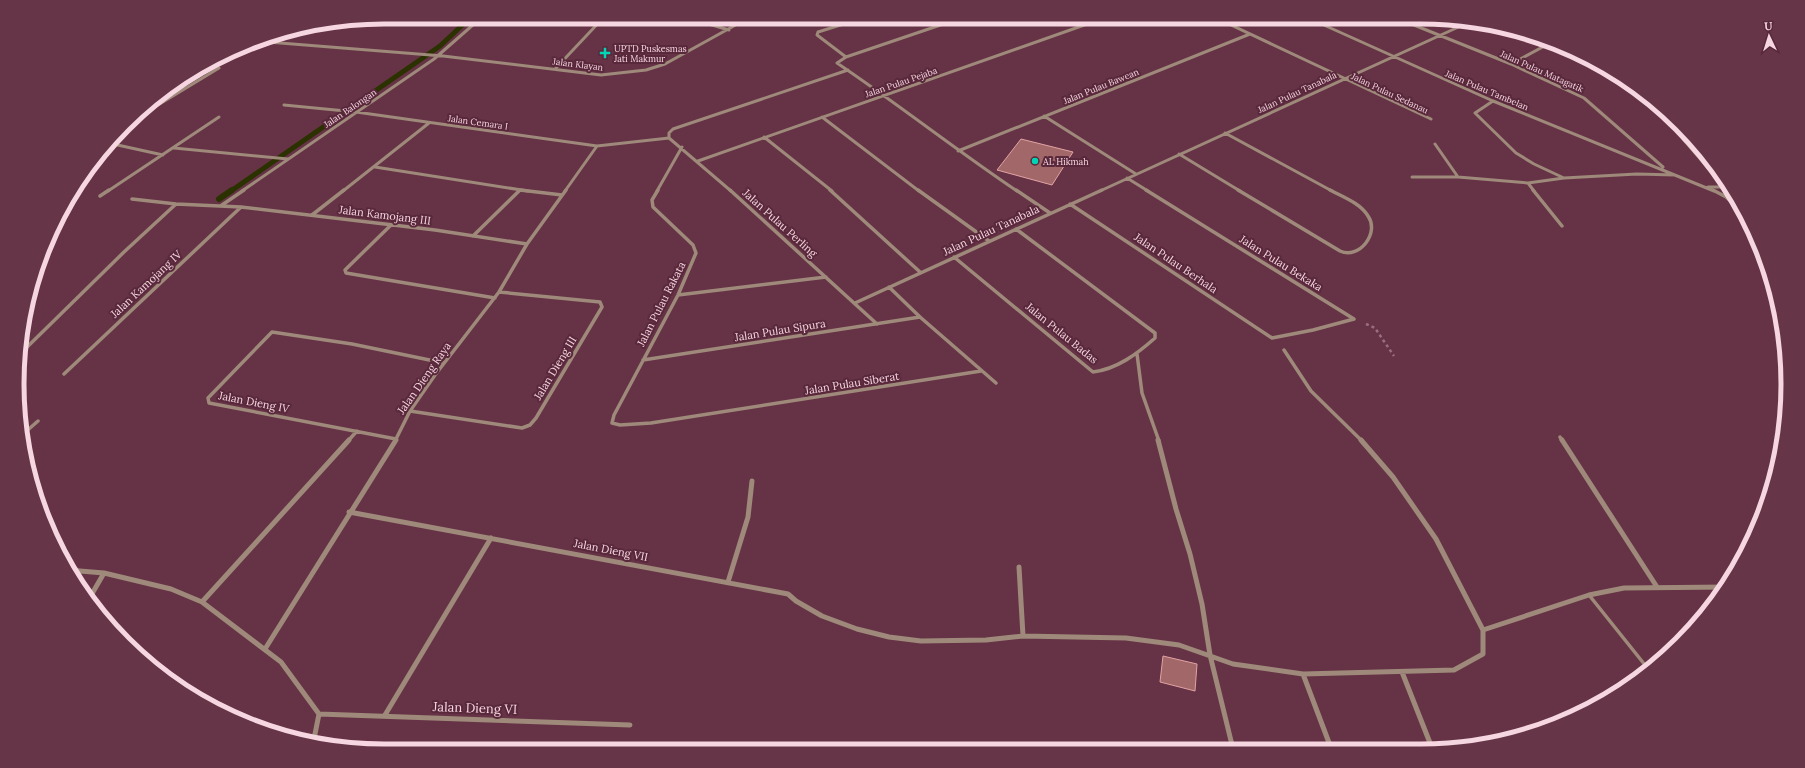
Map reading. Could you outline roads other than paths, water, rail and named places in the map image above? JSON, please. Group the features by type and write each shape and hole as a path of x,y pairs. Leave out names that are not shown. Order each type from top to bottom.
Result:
{"street":[{"name":"Jalan Balongan","path":"222,205 438,56 474,24"},
{"path":"556,68 597,24"},
{"path":"709,24 729,30"},
{"name":"Jalan Klayan","path":"271,42 422,54 556,68 601,75 646,70 678,58 739,24"},
{"path":"844,24 818,32 817,35 821,40 846,57"},
{"path":"943,24 846,57 839,60 837,63 886,95 958,151 1050,213"},
{"name":"Jalan Pulau Pejaba","path":"698,161 1087,24"},
{"name":"Jalan Pulau Sedanau","path":"1229,24 1343,79 1431,119"},
{"name":"Jalan Pulau Tambelan","path":"1321,24 1493,101 1590,142 1666,169"},
{"name":"Jalan Pulau Matagatik","path":"1411,24 1511,64 1584,98 1612,124 1666,169"},
{"name":"Jalan Pulau Tanabala","path":"855,303 1392,56 1460,26"},
{"name":"Jalan Pulau Bawean","path":"958,151 1250,34"},
{"path":"1511,64 1545,46"},
{"path":"153,108 219,68"},
{"path":"669,138 669,134 673,129 848,70"},
{"path":"1493,101 1475,113 1516,153 1534,164 1564,178"},
{"name":"Jalan Cemara I","path":"284,105 356,112 597,146 669,138"},
{"path":"1044,116 1136,174"},
{"path":"100,196 164,155 219,117"},
{"path":"822,117 894,173 989,241"},
{"path":"312,215 375,167 429,123"},
{"path":"1179,154 1345,253 1355,253 1368,242 1372,226 1368,215 1360,206 1225,133"},
{"path":"764,137 838,196 920,272"},
{"name":"Jalan Pulau Perling","path":"669,138 698,161 877,324"},
{"path":"1683,139 1712,173"},
{"path":"115,144 164,155"},
{"path":"1435,144 1458,177"},
{"name":"Jalan Dieng Raya","path":"265,649 349,512 396,439 410,411 495,298 527,244 597,146"},
{"name":"Jalan Pulau Rakata","path":"614,415 678,295 696,253 693,245 653,207 652,200 682,147"},
{"path":"174,148 288,159"},
{"path":"375,167 520,190 562,195"},
{"path":"1666,169 1707,187 1726,197 1732,202"},
{"path":"1412,176 1458,177 1528,183 1564,178 1637,174 1678,175"},
{"name":"Jalan Pulau Bekaka","path":"1127,178 1354,319 1313,330 1272,338"},
{"path":"1528,183 1562,226"},
{"path":"1707,187 1721,186 1719,183"},
{"path":"472,236 520,190"},
{"name":"Jalan Kamojang III","path":"132,199 176,204 222,205 312,215 527,244"},
{"path":"26,348 124,252 176,204"},
{"name":"Jalan Pulau Berhala","path":"1070,204 1272,338"},
{"name":"Jalan Kamojang IV","path":"64,374 241,207"},
{"path":"391,225 345,270 346,273 495,298"},
{"name":"Jalan Pulau Badas","path":"954,257 1093,372 1101,372 1138,354 1155,338 1155,333 1016,229"},
{"path":"678,295 826,277"},
{"path":"889,287 920,317 996,383"},
{"name":"Jalan Dieng III","path":"410,411 522,428 530,425 536,418 602,307 600,302 499,292"},
{"name":"Jalan Pulau Sipura","path":"643,360 920,317"},
{"name":"Jalan Dieng IV","path":"396,439 356,430 209,403 208,398 212,392 269,335 278,332 352,344 444,364"},
{"path":"1284,350 1311,391 1359,437 1393,477 1436,539 1483,630 1589,595 1624,588 1718,587"},
{"path":"1138,354 1142,393 1159,442 1176,509 1190,554 1202,604 1210,655 1232,744"},
{"name":"Jalan Pulau Siberat","path":"614,415 612,423 620,425 650,423 981,371"},
{"path":"27,431 38,421"},
{"path":"202,602 356,430"},
{"path":"1560,437 1657,587"},
{"path":"728,582 748,517 752,481"},
{"name":"Jalan Dieng VII","path":"349,512 788,594 796,601 822,616 857,629 889,637 921,641 986,640 1023,636 1126,638 1180,645 1234,664 1303,674 1454,670 1483,654 1483,630"},
{"path":"386,715 491,538"},
{"path":"1019,567 1023,636"},
{"path":"76,571 104,573 171,589 202,602 281,662 319,714 315,737"},
{"path":"92,594 104,573"},
{"path":"1402,672 1430,744"},
{"path":"1303,674 1329,744"},
{"name":"Jalan Dieng VI","path":"319,714 386,715 630,725"}],"lane":[{"path":"1589,595 1645,666"}],"waterway":[{"path":"231,191 440,46 464,24"},
{"path":"219,199 232,190"}],"place":[{"name":"UPTD Puskesmas Jati Makmur","path":"605,53"},
{"name":"AL Hikmah","path":"1035,161"}]}
